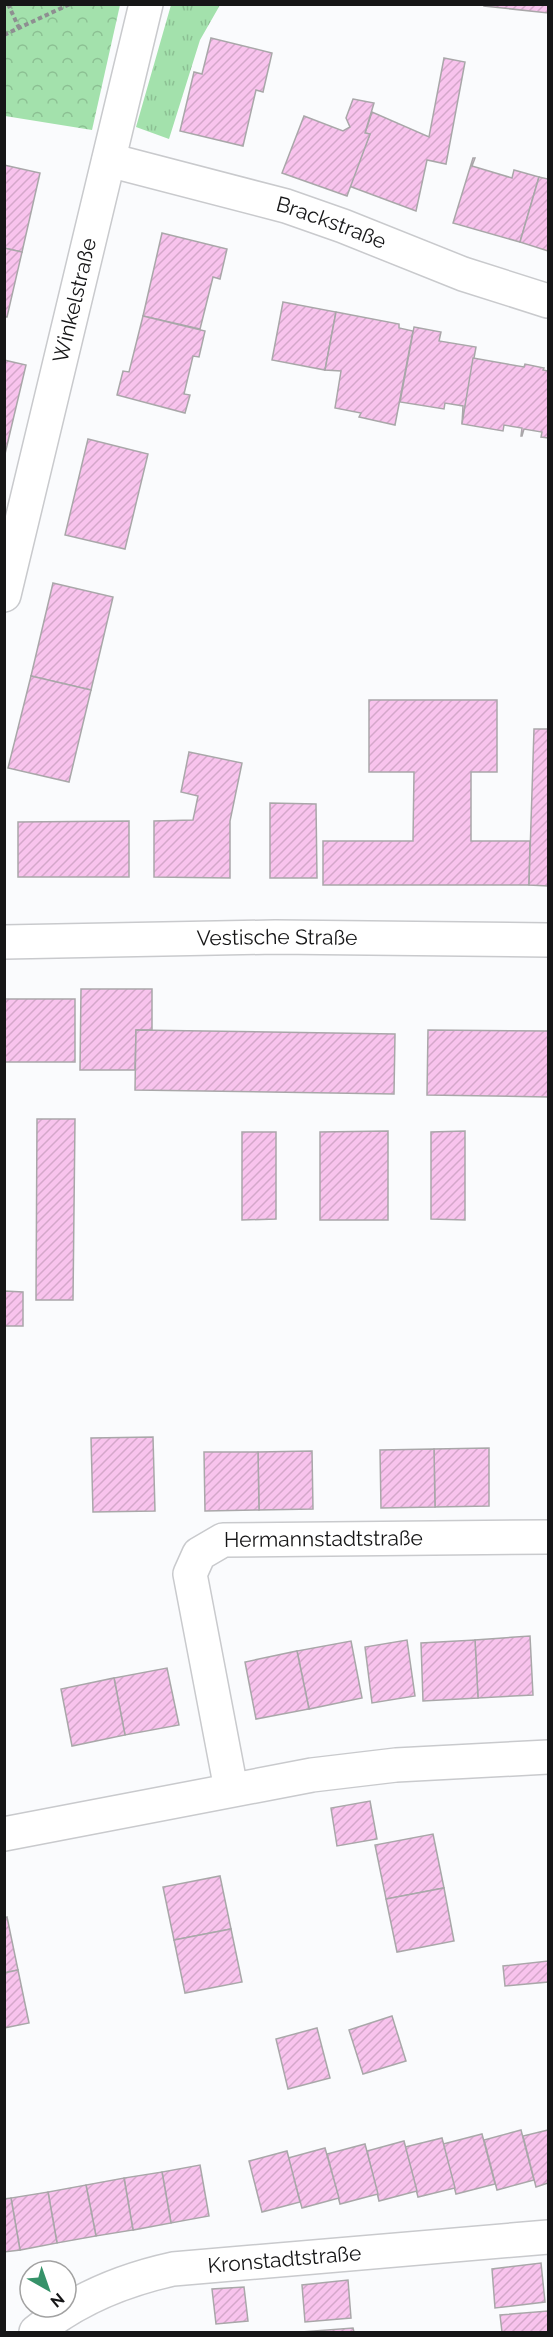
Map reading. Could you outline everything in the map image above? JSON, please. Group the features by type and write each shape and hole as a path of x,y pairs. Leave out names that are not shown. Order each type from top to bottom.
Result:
{"street":[{"name":"Winkelstraße","path":"4,595 146,4"},
{"name":"Brackstraße","path":"109,160 286,206 463,274 549,301"},
{"name":"Vestische Straße","path":"4,942 275,937 549,940"},
{"name":"Hermannstadtstraße","path":"231,1789 189,1574 199,1554 223,1540 549,1537"},
{"path":"4,1834 312,1775 396,1765 549,1756"},
{"name":"Kronstadtstraße","path":"36,2332 66,2309 105,2290 143,2276 173,2269 549,2237"}],"path":[{"path":"4,35 70,4"},
{"path":"7,5 19,28"}],"green space":[{"path":"4,5 120,5 92,130 5,116"},
{"path":"171,5 220,5 200,40 169,139 136,127"}],"building":[{"path":"484,4 548,4 548,13 484,6"},
{"path":"211,38 272,53 263,92 256,90 243,146 180,131 194,72 202,74"},
{"path":"444,58 465,62 446,164 427,160 416,211 349,186 370,134 365,133 372,112 429,137"},
{"path":"353,99 374,103 365,133 370,134 347,196 282,173 304,116 343,131 350,127 346,118"},
{"path":"473,158 475,158 472,166 512,178 514,170 539,177 520,242 453,223"},
{"path":"4,165 40,173 22,252 4,248"},
{"path":"539,177 548,179 548,251 520,242"},
{"path":"162,233 227,249 220,279 213,277 200,329 143,316"},
{"path":"4,248 22,252 7,317 4,317"},
{"path":"283,302 336,312 325,370 272,360"},
{"path":"336,312 399,324 399,328 413,331 395,425 359,417 361,413 335,408 341,371 325,370"},
{"path":"143,316 205,331 199,357 193,356 184,394 190,395 185,413 117,395 123,371 129,372"},
{"path":"414,327 441,332 439,341 476,347 462,424 463,406 445,403 444,409 400,402"},
{"path":"473,358 524,367 525,364 548,371 548,438 541,437 542,432 524,429 521,436 522,428 504,425 503,431 462,424"},
{"path":"4,360 26,365 5,454 4,454"},
{"path":"88,439 148,454 125,549 65,535"},
{"path":"53,583 113,597 91,690 31,676"},
{"path":"31,676 91,690 69,782 8,768"},
{"path":"369,700 497,700 497,772 471,772 471,841 530,841 529,885 323,885 323,841 413,841 414,772 369,772"},
{"path":"534,729 548,729 548,886 529,885"},
{"path":"189,752 242,763 230,821 230,878 154,877 154,821 193,820 198,796 181,792"},
{"path":"270,803 316,804 317,878 270,878"},
{"path":"129,821 129,877 18,877 18,822"},
{"path":"81,989 152,989 152,1030 136,1030 135,1070 80,1070"},
{"path":"4,999 75,999 75,1062 4,1062"},
{"path":"136,1030 395,1034 394,1094 135,1090"},
{"path":"428,1030 548,1031 548,1097 427,1095"},
{"path":"37,1119 75,1119 73,1300 36,1300"},
{"path":"388,1131 388,1220 320,1220 320,1132"},
{"path":"465,1131 465,1220 431,1219 431,1132"},
{"path":"242,1132 276,1132 276,1219 242,1220"},
{"path":"4,1291 23,1292 23,1326 4,1326"},
{"path":"153,1437 155,1511 93,1512 91,1438"},
{"path":"489,1448 489,1506 435,1507 434,1449"},
{"path":"434,1449 435,1507 381,1508 380,1450"},
{"path":"312,1451 313,1509 259,1510 258,1452"},
{"path":"204,1452 258,1452 259,1510 205,1511"},
{"path":"530,1636 533,1695 478,1698 475,1640"},
{"path":"407,1640 415,1696 372,1703 365,1647"},
{"path":"475,1640 478,1698 423,1701 421,1643"},
{"path":"351,1641 362,1698 309,1709 297,1651"},
{"path":"297,1651 309,1709 256,1719 245,1662"},
{"path":"167,1668 179,1725 125,1735 114,1678"},
{"path":"114,1678 125,1735 72,1746 61,1689"},
{"path":"370,1801 377,1839 337,1846 331,1808"},
{"path":"433,1834 444,1888 386,1899 375,1845"},
{"path":"220,1876 231,1929 174,1940 163,1887"},
{"path":"444,1888 454,1941 397,1952 386,1899"},
{"path":"7,1917 18,1970 4,1973 4,1918"},
{"path":"231,1929 242,1982 185,1993 174,1940"},
{"path":"548,1961 548,1982 505,1986 503,1966"},
{"path":"18,1970 29,2023 4,2028 4,1973"},
{"path":"392,2016 406,2061 363,2074 349,2030"},
{"path":"317,2028 330,2078 288,2089 276,2039"},
{"path":"521,2130 534,2180 497,2190 484,2140"},
{"path":"548,2130 548,2183 536,2187 523,2136"},
{"path":"482,2134 495,2184 456,2194 443,2144"},
{"path":"442,2138 455,2188 418,2197 405,2147"},
{"path":"404,2141 417,2191 379,2201 367,2151"},
{"path":"365,2144 378,2194 340,2204 327,2154"},
{"path":"325,2148 339,2198 302,2208 288,2158"},
{"path":"287,2151 300,2202 262,2212 249,2161"},
{"path":"200,2165 209,2216 171,2223 162,2172"},
{"path":"162,2172 171,2223 133,2230 124,2178"},
{"path":"124,2178 133,2230 96,2236 86,2185"},
{"path":"86,2185 96,2236 57,2243 48,2192"},
{"path":"48,2192 57,2243 20,2250 11,2198"},
{"path":"11,2198 20,2250 4,2252 4,2199"},
{"path":"541,2263 545,2302 495,2308 492,2269"},
{"path":"348,2280 351,2318 305,2322 302,2285"},
{"path":"244,2287 248,2321 216,2324 212,2289"},
{"path":"548,2311 548,2332 502,2332 500,2315"},
{"path":"353,2328 354,2332 301,2332"}]}
